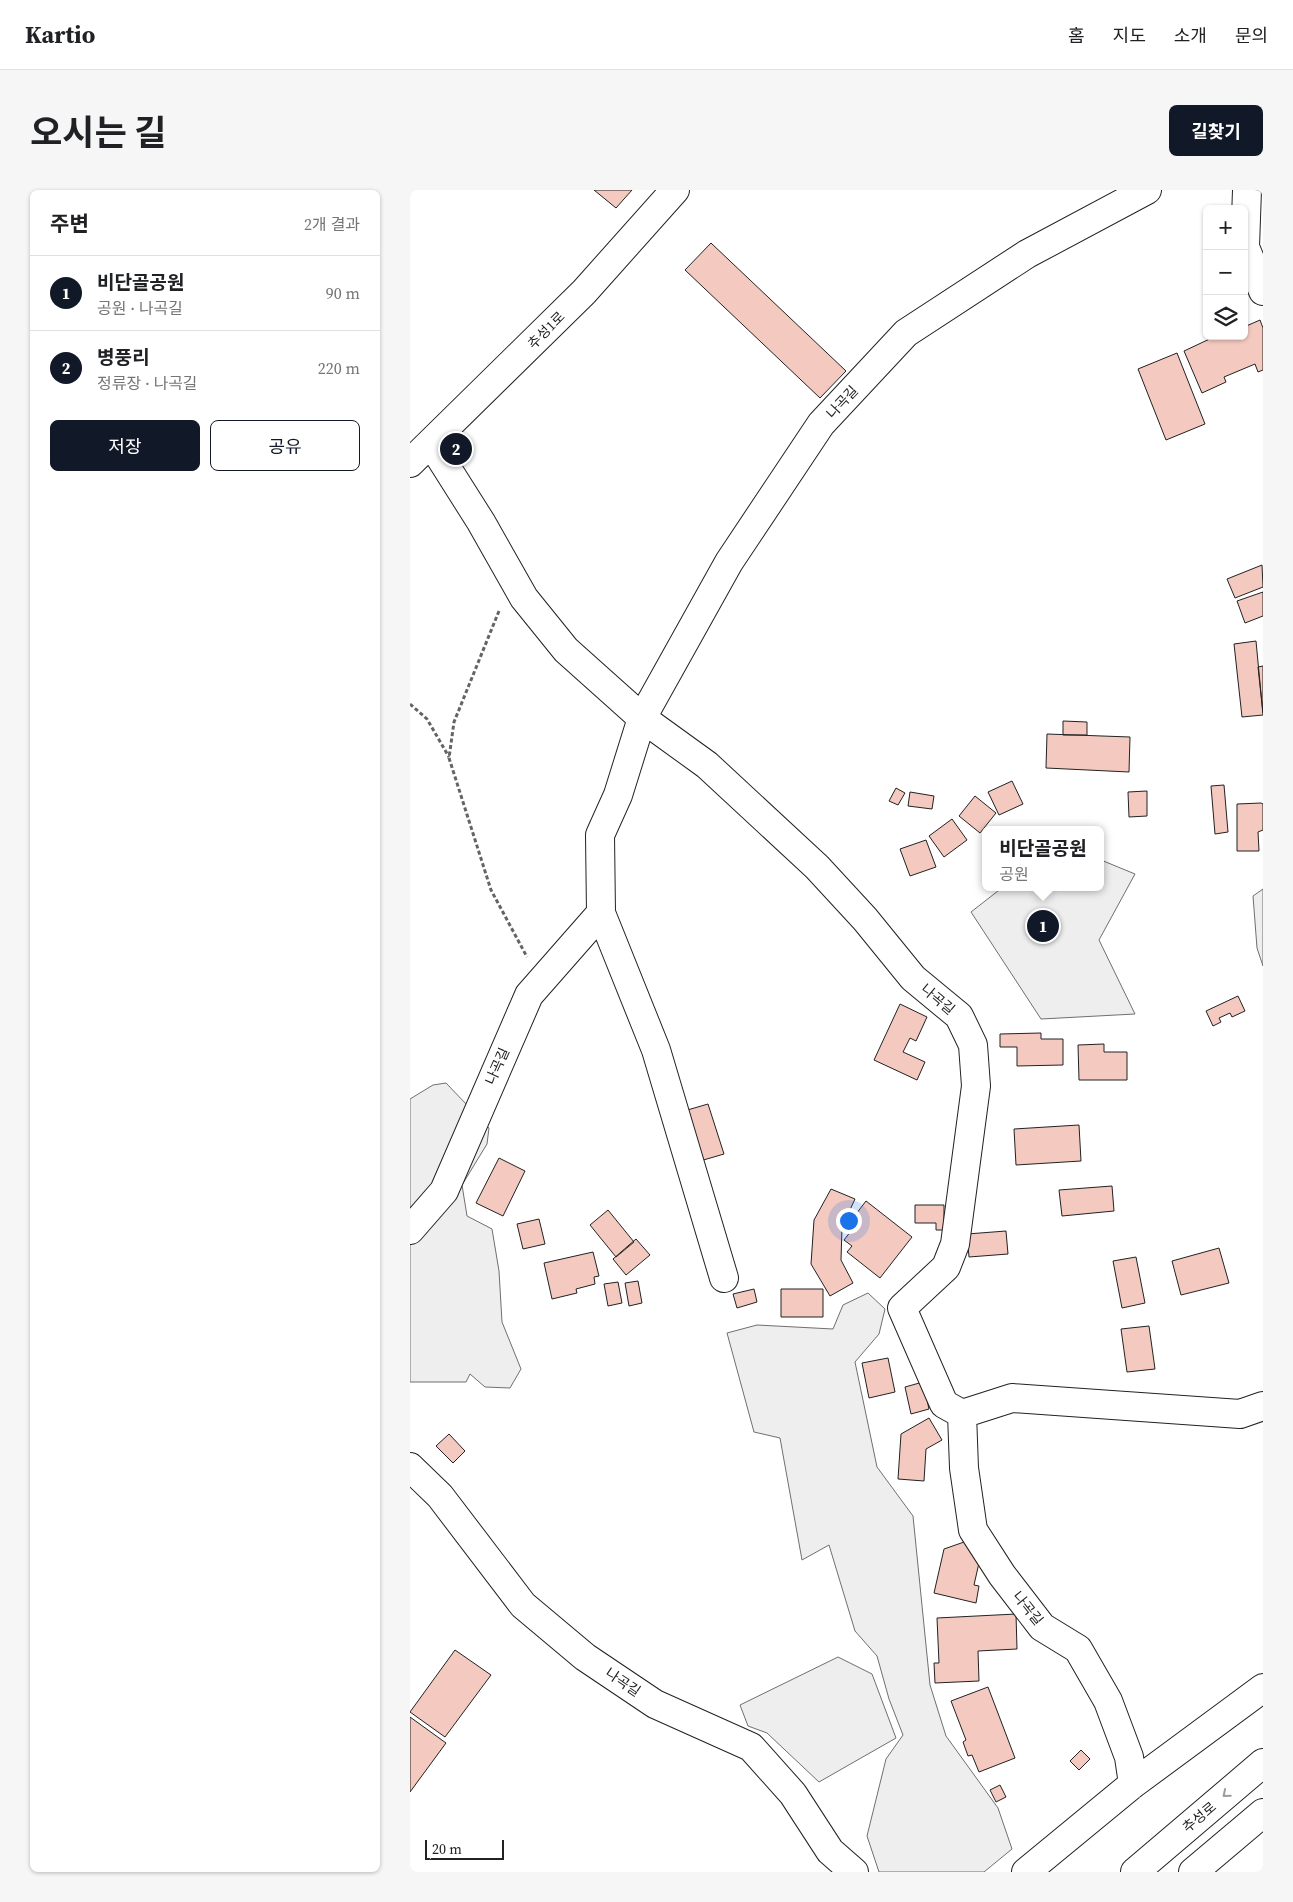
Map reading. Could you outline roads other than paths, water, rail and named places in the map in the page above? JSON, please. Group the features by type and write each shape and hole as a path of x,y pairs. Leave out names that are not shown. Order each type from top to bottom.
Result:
{"street":[{"name":"추성1로","path":"410,463 584,292 675,190"},
{"name":"나곡길","path":"724,1278 656,1050 601,912 600,835 618,795 642,718 729,562 821,424 906,333 1027,254 1147,190"},
{"path":"1247,190 1245,246 1263,292"},
{"name":"나곡길","path":"431,443 481,522 524,598 566,650 642,718 707,764 818,867 865,919 913,978 959,1016 973,1045 976,1086 955,1244 946,1267 902,1308 944,1404 962,1414 964,1468 973,1530 1002,1575 1042,1627 1078,1649 1108,1701 1129,1757 1133,1784"},
{"name":"나곡길","path":"410,1230 444,1192 529,995 601,912"},
{"path":"962,1414 1012,1398 1240,1414 1263,1406"},
{"name":"나곡길","path":"410,1467 440,1496 522,1605 585,1657 655,1704 751,1747 793,1794 830,1850 854,1872"},
{"path":"1026,1872 1133,1784 1263,1688"},
{"name":"추성로","path":"1135,1872 1263,1762"},
{"path":"1193,1872 1263,1813"}],"place":[{"name":"병풍리","path":"456,449"},
{"name":"비단골공원","path":"1043,926"}]}
